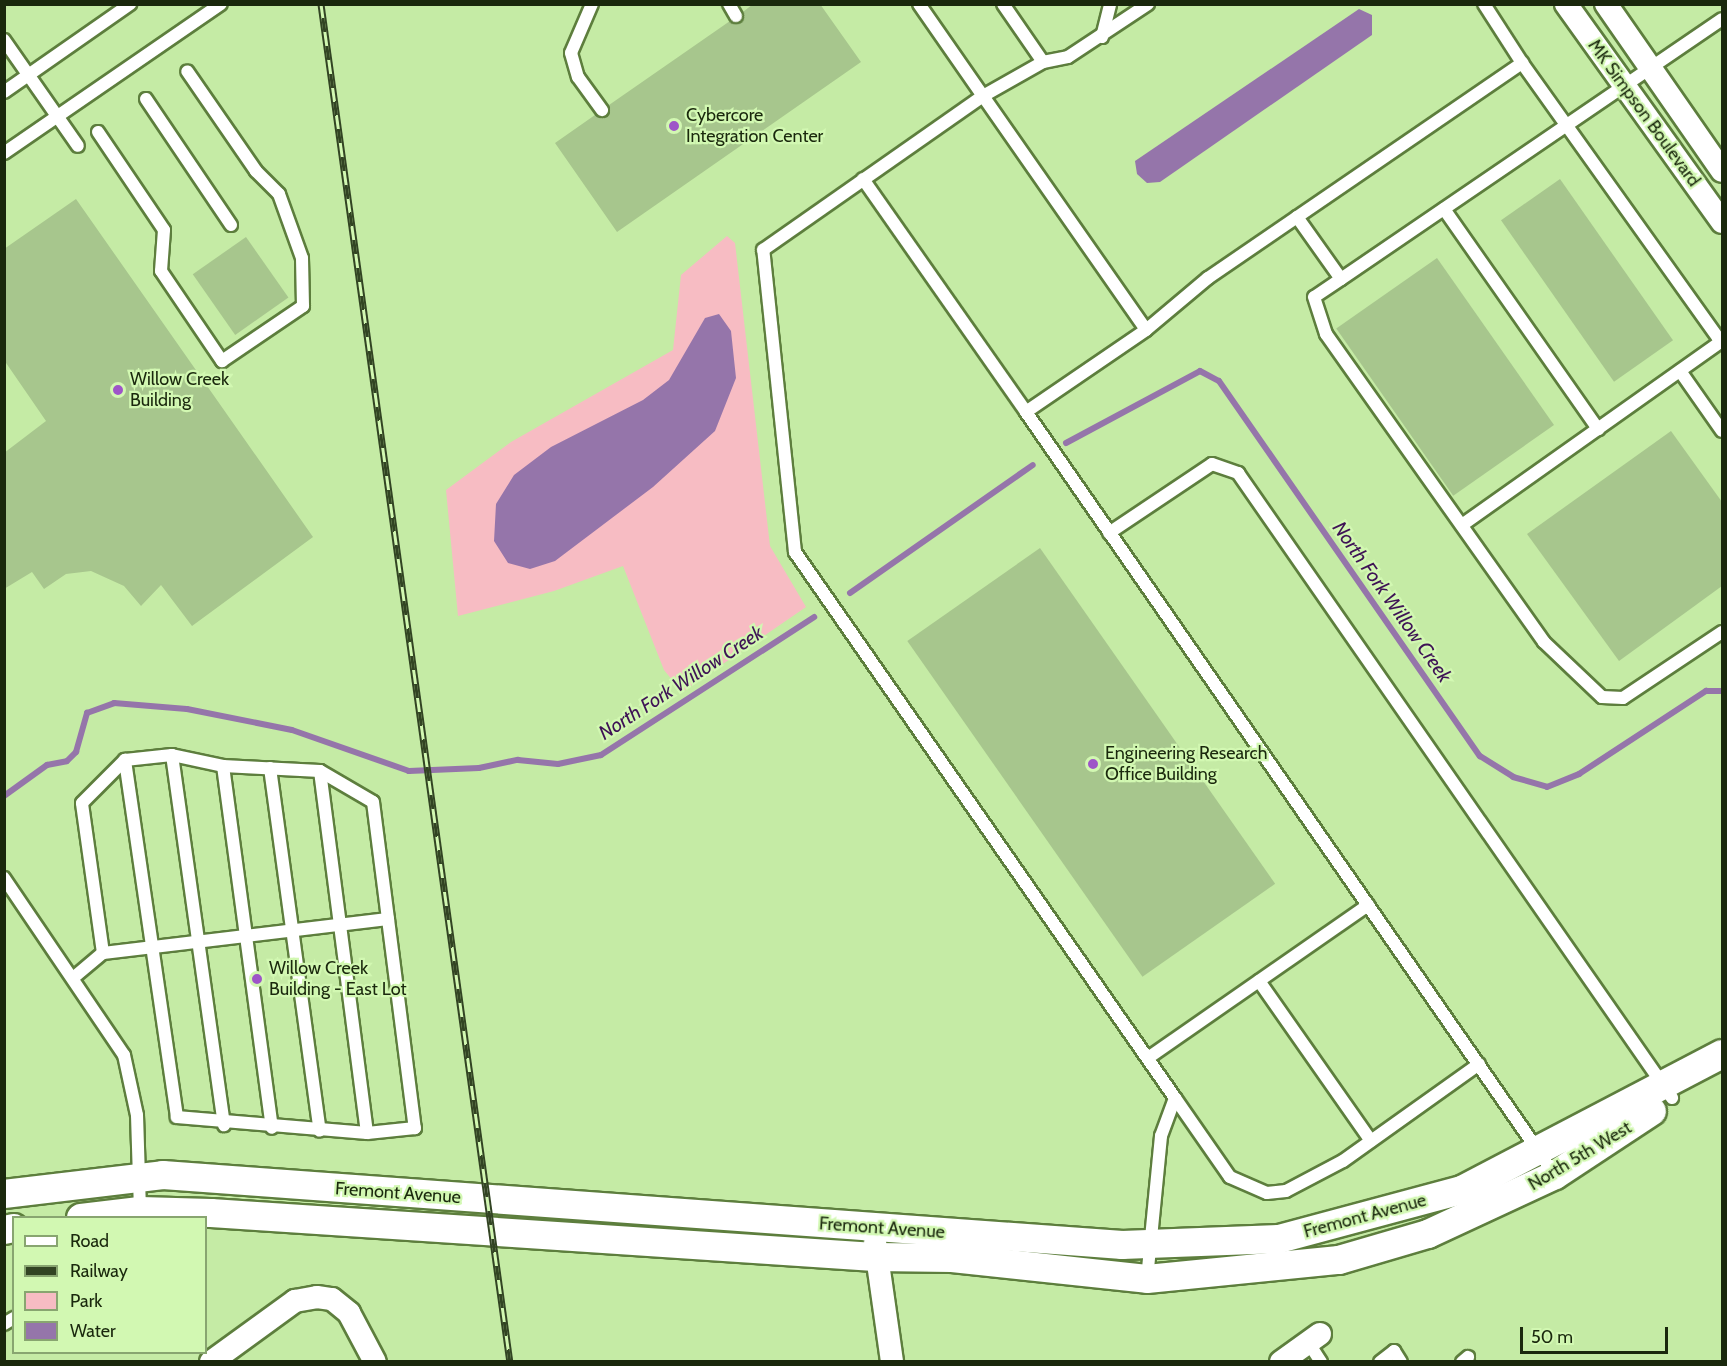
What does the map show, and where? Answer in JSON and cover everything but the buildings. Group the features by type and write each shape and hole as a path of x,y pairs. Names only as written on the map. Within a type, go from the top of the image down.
{"street":[{"name":"MK Simpson Boulevard","path":"1566,4 1722,222"},
{"name":"MK Simpson Boulevard","path":"1611,6 1650,69 1722,171"},
{"name":"Fremont Avenue","path":"4,1194 138,1178 1150,1244 1279,1239 1462,1190 1548,1163 1668,1092 1722,1054"},
{"path":"1668,1092 1722,1061"},
{"name":"North 5th West","path":"1428,1234 1548,1163"},
{"name":"Fremont Avenue","path":"96,1216 140,1210 875,1257 952,1257 1147,1279 1339,1260 1428,1234"},
{"path":"875,1227 875,1257 892,1362"},
{"path":"211,1362 296,1301 308,1298 332,1299 349,1312 375,1362"},
{"path":"1281,1362 1314,1338"}],"lane":[{"path":"4,92 130,4"},
{"path":"4,153 221,4"},
{"path":"592,4 571,52 578,77 602,110"},
{"path":"729,4 736,16"},
{"path":"919,4 1146,330"},
{"path":"1003,4 1043,62"},
{"path":"1102,37 1110,4"},
{"path":"1148,4 1102,37 1068,57 1043,62 983,96 763,250 795,552 1230,1177 1267,1193 1309,1182 1479,1064"},
{"path":"1462,525 1722,342 1522,63 1484,4"},
{"path":"1722,19 1314,297 1326,334 1544,642 1602,697 1623,698 1722,632"},
{"path":"4,40 78,146"},
{"path":"1026,412 1146,330 1297,217 1522,63"},
{"path":"98,132 164,230 161,271 222,361 303,306 302,258 279,194 256,171 187,71"},
{"path":"146,99 231,225"},
{"path":"863,179 1548,1163"},
{"path":"1444,209 1598,429"},
{"path":"1297,217 1341,279"},
{"path":"1680,371 1722,431"},
{"path":"1109,533 1212,464 1238,473 1668,1092"},
{"path":"103,953 82,803 124,760 172,755 223,766 320,771 373,801 415,1128 367,1133 224,1125 177,1118 124,760"},
{"path":"172,755 224,1125"},
{"path":"223,766 272,1128"},
{"path":"270,768 320,1131"},
{"path":"320,771 367,1133"},
{"path":"4,878 124,1055 137,1115 140,1210"},
{"path":"1148,1058 1368,905"},
{"path":"73,978 103,953 388,919"},
{"path":"1259,981 1371,1141"},
{"path":"1147,1279 1161,1136 1175,1098"},
{"path":"1314,1338 1321,1362"},
{"path":"1380,1362 1394,1351 1401,1362"}],"green space":[{"path":"727,236 735,243 770,546 806,607 682,692 664,670 623,566 554,591 458,616 446,490 511,442 673,350 681,275"}],"water":[{"path":"1359,9 1372,15 1372,35 1160,182 1147,183 1137,174 1135,161"},
{"path":"719,314 731,331 736,378 715,431 653,487 555,561 530,569 508,563 494,541 496,504 514,475 551,447 643,400 669,380 705,318"}],"waterway":[{"name":"North Fork Willow Creek","path":"1066,443 1200,371 1219,381 1480,756 1513,777 1547,787 1579,774 1706,691 1722,691"},
{"name":"North Fork Willow Creek","path":"850,593 1033,465"},
{"name":"North Fork Willow Creek","path":"4,796 47,765 67,761 76,752 87,713 114,703 187,709 292,730 409,771 479,768 518,760 558,764 601,755 814,617"}],"railway":[{"path":"321,4 510,1362"}],"place":[{"name":"Cybercore Integration Center","path":"674,126"},
{"name":"Willow Creek Building","path":"118,390"},
{"name":"Engineering Research Office Building","path":"1093,764"},
{"name":"Willow Creek Building - East Lot","path":"257,979"}]}
